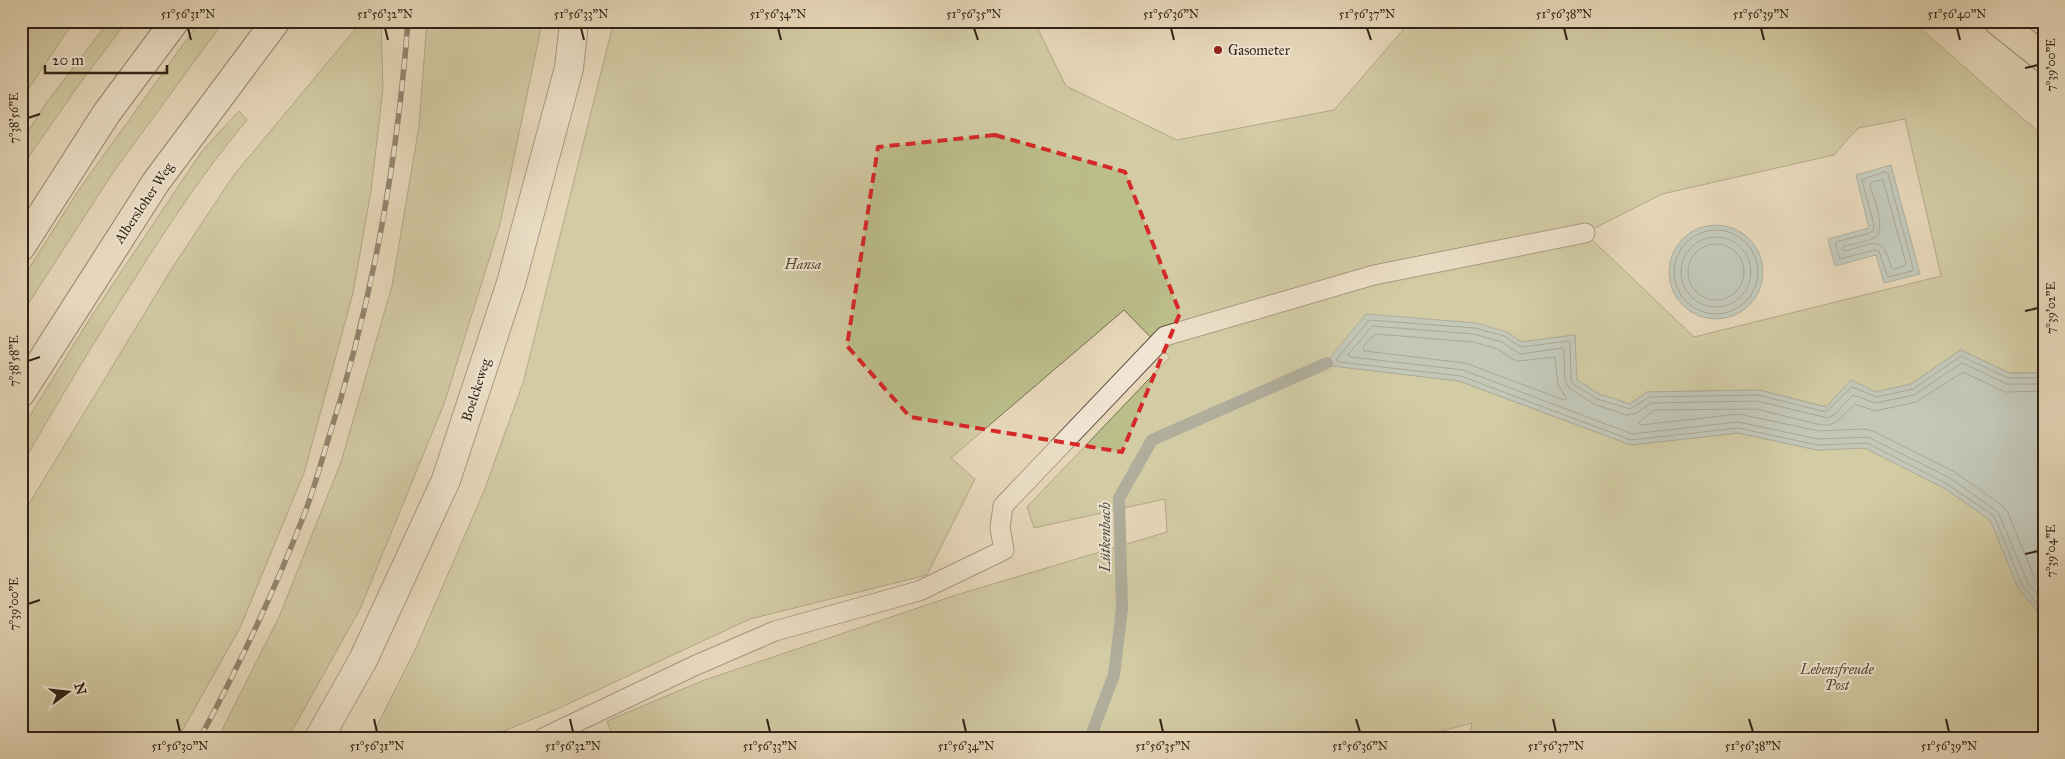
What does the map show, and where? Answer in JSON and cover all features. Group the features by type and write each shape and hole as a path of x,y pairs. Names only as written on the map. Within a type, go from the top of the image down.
{"highway":[{"path":"1998,21 2044,58"}],"street":[{"path":"21,247 106,114 175,21"},
{"name":"Albersloher Weg","path":"21,393 156,182 276,21"},
{"name":"Boelckeweg","path":"319,738 363,660 446,480 511,283 569,68 573,21"}],"lane":[{"path":"543,738 775,631 919,591 1004,550 1000,528 1003,506 1165,336 1374,275 1584,233"}],"highlighted area":[{"path":"995,135 1125,172 1180,313 1122,452 910,417 847,346 878,147"}],"green space":[{"path":"21,21 74,21 21,100"},
{"path":"109,21 127,21 78,86 21,168 21,142 47,102"},
{"path":"200,21 224,21 114,171 21,315 21,281 78,191"},
{"path":"362,21 381,21 383,89 371,191 353,293 304,473 240,628 178,738 21,738 21,517 169,273 233,176"},
{"path":"427,21 539,21 541,28 500,224 444,404 360,609 288,738 218,738 279,617 341,462 392,286 419,126"},
{"path":"614,21 1034,21 1066,86 1177,140 1334,110 1403,30 1406,21 1912,21 2044,137 2044,373 2009,373 1961,350 1911,384 1876,392 1851,381 1826,407 1759,390 1647,392 1630,404 1599,394 1576,380 1575,335 1521,342 1507,332 1325,365 1459,381 1631,445 1738,433 1817,450 1865,448 1944,488 1990,520 2019,590 2044,618 2044,738 1469,738 1472,723 1416,738 613,738 607,721 702,681 956,595 1167,532 1165,499 1034,528 1027,507 1170,357 1124,310 951,458 975,479 927,575 750,619 555,710 487,738 371,738 415,650 484,491 523,383","holes":["1905,119 1941,276 1694,337 1585,233 1662,194 1834,155 1858,128"]},
{"path":"239,111 247,120 202,177 161,237 91,348 21,466 21,430 89,320 202,151"}],"water":[{"path":"1891,165 1920,274 1884,283 1876,255 1835,266 1828,239 1869,228 1856,175"},
{"path":"1716,225 1734,229 1749,239 1759,254 1763,272 1759,290 1749,305 1734,315 1716,319 1698,315 1683,305 1673,290 1669,272 1673,254 1683,239 1698,229"},
{"path":"1366,314 1476,323 1507,332 1521,342 1575,335 1577,380 1599,394 1630,404 1647,392 1759,390 1826,407 1851,380 1876,392 1911,384 1961,350 2009,373 2044,373 2044,618 2019,590 1990,520 1944,488 1865,448 1817,450 1738,433 1631,445 1459,381 1324,365"}],"waterway":[{"name":"Lütkenbach","path":"1090,738 1114,675 1122,608 1119,498 1152,440 1327,363"}],"railway":[{"path":"200,738 255,628 293,544 313,488 343,391 370,287 380,235 397,129 408,21"}],"place":[{"name":"Gasometer","path":"1218,50"}],"park label":[{"name":"Hansa","path":"803,264"},
{"name":"Lebensfreude Post","path":"1837,678"}]}
